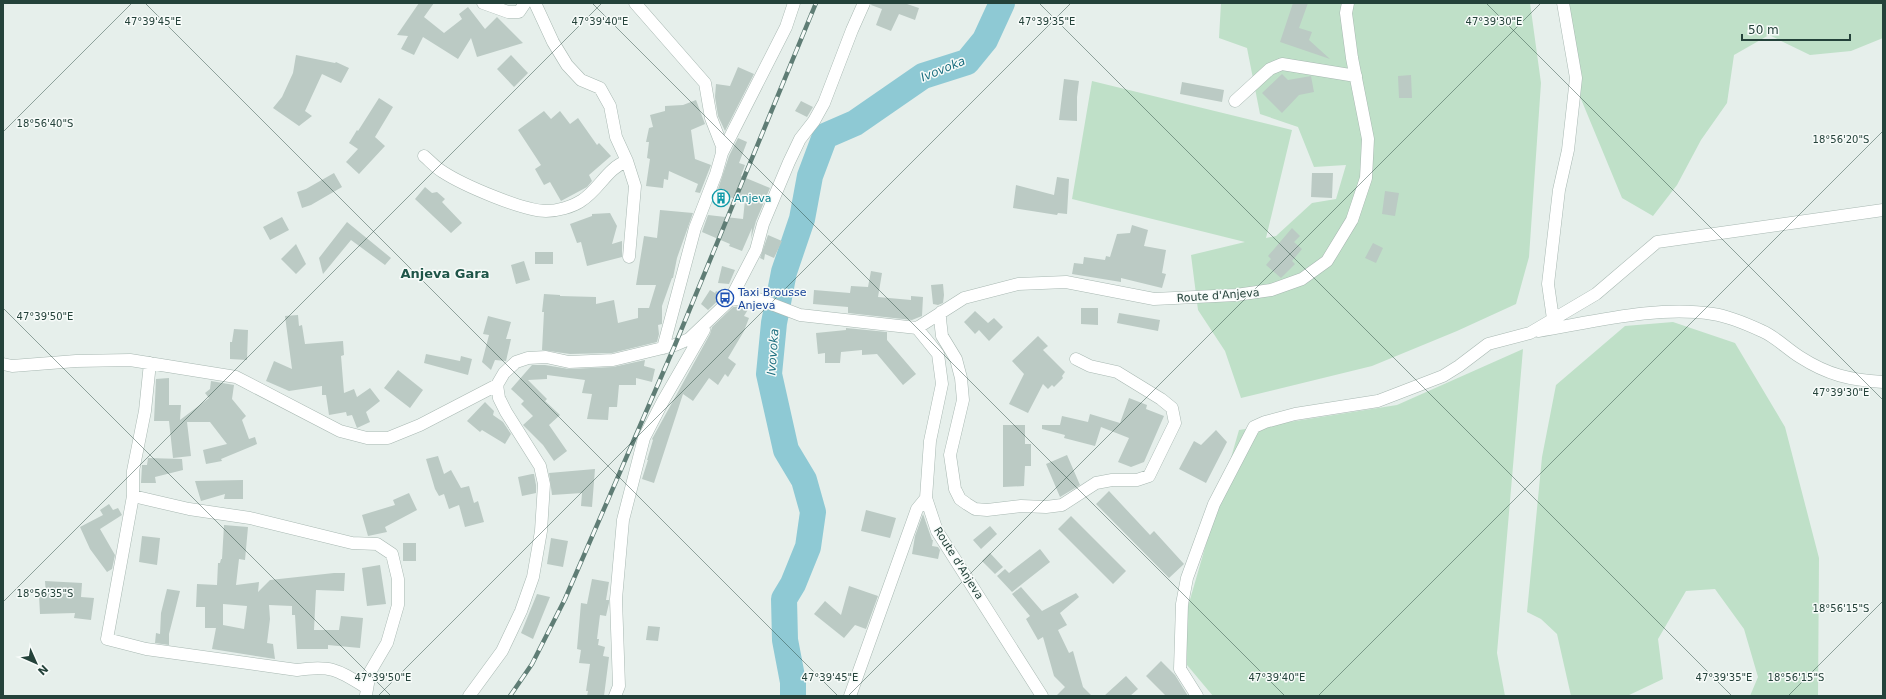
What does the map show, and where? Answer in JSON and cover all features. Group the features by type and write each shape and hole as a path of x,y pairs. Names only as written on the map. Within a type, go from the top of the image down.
{"street":[{"path":"483,3 508,12 519,12 525,3"},
{"path":"535,3 553,42 567,65 581,80 600,88 610,106 616,137 627,161 635,186 629,256"},
{"path":"635,3 705,83 711,118 722,146 722,153"},
{"path":"663,348 694,228 716,174 722,153 786,27 794,3"},
{"path":"3,364 12,366 76,361 130,360 236,377 340,431 367,438 388,438 420,426 497,386 504,373 516,362 528,358 546,358 569,362 613,360 675,345 689,339 730,300 756,250 763,224 774,201 789,162 800,139 814,121 824,103 864,3"},
{"name":"Route d'Anjeva","path":"1042,696 937,532 926,498 930,441 942,384 938,354 917,328 964,298 1018,284 1066,282 1154,299 1236,295 1271,290 1302,279 1327,261 1352,220 1366,178 1368,139 1346,13 1348,3"},
{"path":"1552,319 1548,284 1559,190 1568,150 1576,78 1564,3"},
{"path":"1235,101 1270,69 1282,64 1356,76"},
{"path":"424,156 442,172 498,198 529,208 546,211 567,207 581,202 595,190 616,165 627,161"},
{"path":"1530,333 1596,294 1658,242 1883,210"},
{"path":"730,300 753,297 800,315 917,328"},
{"path":"1197,696 1180,669 1182,604 1187,578 1214,504 1254,427 1265,422 1296,414 1378,401 1443,376 1488,344 1530,333 1584,323 1675,310 1715,314 1763,331 1800,357 1830,374 1863,381 1883,382"},
{"path":"941,312 940,319 942,336 956,359 961,378 963,400 950,455 951,472 955,489 960,499 975,510 1021,506 1046,507 1062,505 1096,484 1112,480 1137,480 1149,476 1175,423 1172,408 1161,398 1117,372 1090,366 1076,359"},
{"path":"615,696 619,686 616,598 623,520 633,477 644,438 662,401 710,320"},
{"path":"150,363 145,411 133,471 133,496 107,639 146,649 297,670 329,668 346,675 367,692"},
{"path":"469,696 502,651 521,611 533,577 541,531 544,484 540,466 506,412 499,398 497,386"},
{"path":"133,496 189,509 250,518 352,543 377,544 392,554 398,579 398,605 387,644 370,672 367,692"},
{"path":"850,696 917,509 926,498"}],"green space":[{"path":"1221,3 1530,3 1541,83 1529,257 1516,304 1457,331 1372,366 1241,398 1225,351 1198,310 1191,255 1245,242 1072,199 1092,81 1292,130 1266,238 1276,236 1312,203 1336,199 1346,165 1314,167 1298,127 1260,114 1247,48 1219,38"},
{"path":"1561,3 1883,3 1883,38 1851,51 1810,55 1769,35 1734,55 1727,103 1701,140 1677,185 1653,216 1622,198 1569,70"},
{"path":"1673,322 1735,343 1785,427 1819,558 1818,696 1750,696 1758,677 1744,629 1715,589 1686,591 1658,639 1663,679 1627,696 1571,696 1557,634 1541,619 1527,612 1542,457 1556,385 1625,326"},
{"path":"1523,349 1497,653 1505,696 1213,696 1187,665 1187,610 1239,430 1397,405"}],"building":[{"path":"419,3 434,3 424,17 444,33 462,19 459,14 468,7 485,29 497,17 523,43 477,57 471,38 458,59 423,37 414,55 401,49 408,36 397,35"},
{"path":"872,3 904,3 919,8 915,20 899,14 891,31 876,25 882,9 871,5"},
{"path":"1293,3 1308,3 1299,28 1312,32 1309,40 1330,59 1280,42"},
{"path":"296,55 336,62 349,68 341,83 322,74 305,111 312,116 299,126 273,108 282,97 293,73"},
{"path":"511,55 528,73 514,87 497,69"},
{"path":"738,67 754,74 725,131 718,116 715,97 716,84 730,86"},
{"path":"1282,74 1288,80 1311,76 1314,92 1299,95 1282,113 1262,93"},
{"path":"1411,75 1412,98 1399,98 1398,76"},
{"path":"1064,79 1079,81 1077,121 1059,120"},
{"path":"1182,82 1224,90 1222,102 1180,94"},
{"path":"379,98 393,107 375,137 385,146 359,174 346,162 358,149 349,143"},
{"path":"696,100 705,124 691,130 695,159 711,165 700,193 695,192 698,184 669,171 668,180 664,179 663,188 646,186 650,159 647,158 649,142 646,142 649,128 653,127 650,115 665,111 665,106 683,105"},
{"path":"801,101 813,107 807,117 795,111"},
{"path":"544,111 551,119 560,111 570,124 578,118 597,145 599,143 611,156 589,175 592,181 587,187 561,201 550,182 544,185 535,169 541,165 518,130"},
{"path":"738,138 747,142 739,163 745,165 741,176 770,188 756,221 751,239 752,228 742,251 702,232 708,215 743,219 745,200 716,195 729,156"},
{"path":"334,173 342,187 311,205 302,208 297,192 306,189"},
{"path":"1312,173 1333,173 1332,198 1311,197"},
{"path":"1057,177 1069,179 1067,214 1058,213 1057,215 1013,208 1016,185 1054,195"},
{"path":"425,187 432,193 437,192 445,199 442,202 462,223 451,233 415,199"},
{"path":"1385,191 1399,193 1395,216 1382,214"},
{"path":"660,210 693,213 677,258 673,278 662,306 662,324 658,325 659,334 657,342 612,353 570,354 542,350 544,312 542,312 544,294 596,297 596,304 614,300 618,323 638,318 638,308 649,308 656,285 636,285 644,236 657,238"},
{"path":"610,213 617,226 612,244 622,241 622,257 587,266 581,242 577,243 570,224 592,216 592,214"},
{"path":"282,217 289,230 270,240 263,227"},
{"path":"347,222 391,258 385,265 351,240 323,274 319,258"},
{"path":"1132,225 1148,230 1144,246 1166,250 1162,273 1166,274 1162,288 1121,278 1121,282 1072,274 1074,263 1083,264 1084,257 1105,260 1106,256 1110,257 1117,234 1130,233"},
{"path":"1292,228 1300,236 1294,242 1302,249 1292,261 1295,264 1281,278 1266,265 1271,259 1268,256"},
{"path":"768,235 782,241 774,258 765,254 764,260 760,258"},
{"path":"1373,243 1383,248 1376,263 1365,258"},
{"path":"296,244 306,264 296,274 281,259"},
{"path":"535,252 553,252 553,264 535,264"},
{"path":"524,261 530,280 516,284 511,265"},
{"path":"722,266 735,270 729,284 718,283"},
{"path":"871,271 882,273 878,297 911,300 911,296 923,297 922,316 912,320 848,313 848,307 813,304 814,290 850,293 851,286 868,287"},
{"path":"943,284 943,303 938,305 933,304 931,285"},
{"path":"710,290 724,295 708,310 701,304"},
{"path":"745,306 749,308 744,316 749,318 744,331 728,358 736,364 728,377 725,374 718,385 709,378 693,401 683,394 654,483 642,479 653,440 652,439 710,334 712,327 733,307"},
{"path":"1081,308 1098,308 1098,325 1081,324"},
{"path":"975,311 988,323 994,318 1003,327 989,341 979,330 975,334 964,322"},
{"path":"1119,313 1160,320 1158,331 1117,323"},
{"path":"298,315 299,326 302,325 305,344 343,341 344,355 341,356 344,393 354,389 357,397 370,388 380,401 366,412 370,422 357,428 352,415 347,416 346,412 329,415 326,395 322,395 322,386 289,391 266,381 274,361 292,369 285,316"},
{"path":"488,316 511,322 506,339 511,339 506,361 495,360 491,370 482,362 489,335 483,334"},
{"path":"846,328 887,332 887,340 916,374 903,385 877,354 862,355 862,350 841,352 840,363 825,363 825,353 818,354 816,333 846,330"},
{"path":"234,329 248,330 247,360 230,359 230,342 232,342"},
{"path":"1038,336 1048,346 1043,350 1065,372 1062,376 1063,378 1054,387 1052,385 1048,389 1043,384 1028,413 1009,404 1024,374 1012,361"},
{"path":"426,354 460,361 461,356 472,359 468,375 424,363"},
{"path":"645,360 644,366 655,369 652,382 636,378 636,385 619,385 617,407 609,407 608,420 587,419 592,394 582,393 585,380 547,375 547,379 528,380 547,399 545,401 560,415 549,425 567,451 554,461 543,445 523,425 533,416 521,404 524,401 511,389 532,365 545,365 569,369 613,367"},
{"path":"398,370 423,390 410,408 384,388"},
{"path":"169,378 169,405 181,405 180,420 209,398 205,393 210,389 211,381 234,385 232,399 246,416 242,420 249,439 255,437 257,444 221,459 222,461 206,464 203,450 227,444 210,422 187,422 191,456 173,458 169,421 154,421 156,379"},
{"path":"1129,398 1147,405 1146,409 1164,416 1144,462 1131,467 1118,462 1129,438 1101,427 1095,446 1064,438 1065,435 1042,429 1042,425 1060,425 1062,416 1088,422 1090,414 1120,423"},
{"path":"485,402 494,411 493,415 503,422 511,434 505,444 482,430 480,432 467,421"},
{"path":"1003,425 1025,425 1025,444 1031,444 1031,466 1025,466 1024,486 1003,487"},
{"path":"1216,430 1227,442 1206,483 1179,469 1194,441 1201,445"},
{"path":"1067,455 1080,485 1060,497 1046,464"},
{"path":"438,456 444,474 451,470 461,488 469,486 474,503 478,501 484,522 465,527 459,505 449,509 444,494 439,496 435,489 426,459"},
{"path":"148,458 182,459 183,470 155,477 156,483 141,483 142,465 147,465"},
{"path":"595,469 592,507 581,506 582,493 552,495 549,473"},
{"path":"534,474 536,493 522,496 518,477"},
{"path":"243,480 243,499 224,499 225,494 201,501 195,481"},
{"path":"1109,491 1150,535 1154,531 1184,564 1169,578 1096,504"},
{"path":"409,493 417,510 385,527 387,532 368,536 362,515 395,505 393,500"},
{"path":"109,504 113,510 118,508 122,515 100,529 115,555 112,569 107,572 90,549 80,527 103,515 100,510"},
{"path":"866,510 896,518 890,538 861,531"},
{"path":"923,514 933,540 932,546 938,547 940,550 938,559 912,554 915,536"},
{"path":"1071,516 1126,571 1113,584 1058,529"},
{"path":"224,525 248,527 245,560 239,559 236,585 259,582 258,592 270,580 345,573 344,591 316,590 314,630 339,630 341,616 363,618 360,648 328,645 328,649 297,649 295,615 292,615 292,606 269,605 270,619 267,643 273,644 275,659 212,649 216,628 205,628 205,607 196,607 197,584 217,585 218,563 220,563 222,559","holes":["223,604 247,606 244,629 223,625"]},
{"path":"990,526 997,534 981,549 973,540"},
{"path":"142,536 160,538 157,565 139,562"},
{"path":"551,538 568,541 563,567 547,564"},
{"path":"403,543 416,543 416,561 403,561"},
{"path":"1040,549 1050,562 1012,592 997,576 1005,569 1009,573"},
{"path":"990,553 1003,567 995,574 982,561"},
{"path":"380,565 386,604 367,606 362,568"},
{"path":"592,579 609,582 606,600 609,600 609,603 606,616 600,615 597,639 599,639 598,645 605,647 603,656 609,657 604,696 587,696 588,691 586,691 590,664 579,663 581,650 577,649 581,603 587,604"},
{"path":"45,581 82,583 81,597 94,598 91,620 74,618 75,613 40,614 39,595 46,595"},
{"path":"849,586 878,596 866,629 855,625 844,638 814,614 825,601 841,615"},
{"path":"1021,587 1042,611 1076,593 1079,597 1060,613 1067,625 1058,630 1069,653 1073,651 1083,687 1092,696 1056,696 1065,687 1054,676 1043,637 1038,640 1026,619 1030,616 1012,594"},
{"path":"167,589 180,591 169,634 169,645 155,643 156,633 160,634 161,613"},
{"path":"537,594 550,597 533,639 521,633"},
{"path":"648,626 660,627 658,641 646,640"},
{"path":"1161,661 1175,675 1188,696 1166,696 1146,676"},
{"path":"1126,676 1138,689 1130,696 1104,696"}],"waterway":[{"name":"Ivovoka","path":"793,696 793,682 785,640 784,599 793,584 808,547 813,512 804,480 786,450 769,374 774,323 784,272 802,219 810,176 825,136 855,123 923,76 967,62 985,40 1002,3"}],"railway":[{"path":"510,696 532,664 565,599 675,345 816,3"}],"place":[{"name":"Anjeva","path":"721,198"},
{"name":"Taxi Brousse Anjeva","path":"725,298"}],"district":[{"name":"Anjeva Gara","path":"445,273"}]}
